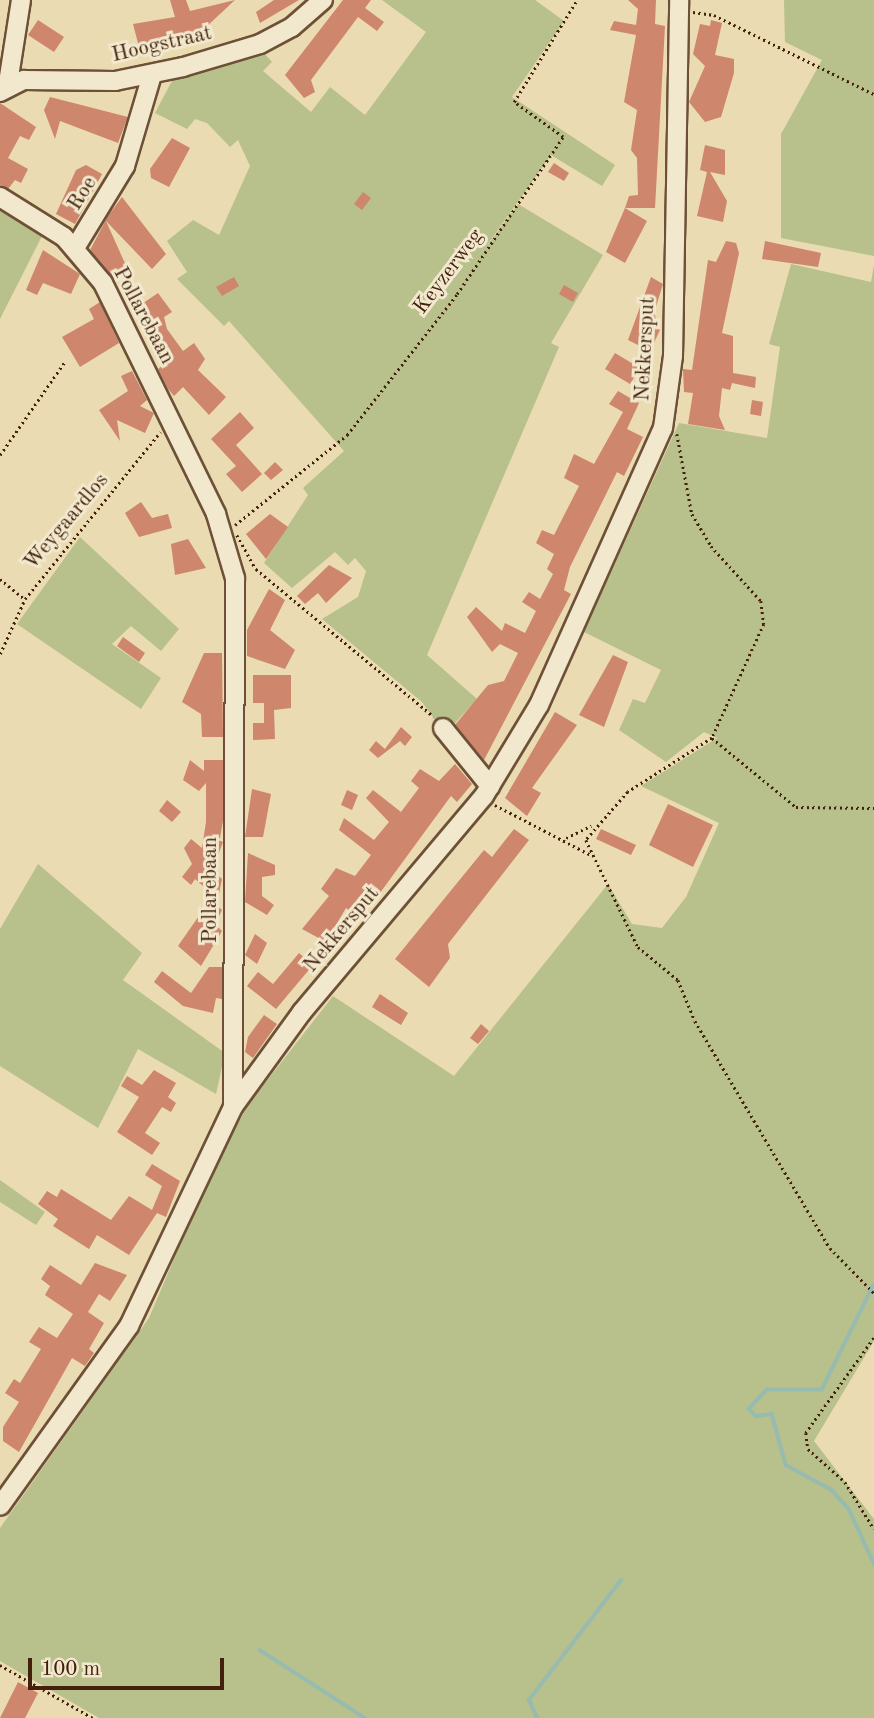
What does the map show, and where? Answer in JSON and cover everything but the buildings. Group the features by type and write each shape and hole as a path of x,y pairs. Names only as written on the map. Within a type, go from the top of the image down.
{"street":[{"path":"4,87 21,0"},
{"name":"Hoogstraat","path":"4,87 152,75 260,44 292,27 323,0"},
{"name":"Nekkersput","path":"233,1107 302,1012 487,791 539,705 610,553 663,428 679,5"},
{"name":"Roe","path":"0,197 75,248 125,166 152,75"},
{"name":"Pollarebaan","path":"0,1506 129,1326 233,1107 235,579 216,514 171,418 119,312 75,248"},
{"path":"443,728 487,791"}],"path":[{"name":"Keyzerweg","path":"216,514 236,525 330,451 457,294 563,137 514,102 577,0"},
{"path":"679,5 713,15 874,94"},
{"path":"0,455 64,363"},
{"path":"566,838 591,826 628,792 712,738 755,652 763,613 753,589 711,546 692,514 681,445 666,404"},
{"name":"Weygaardlos","path":"0,654 25,599 171,418"},
{"path":"224,537 239,534 256,569 443,728"},
{"path":"0,579 25,599"},
{"path":"712,738 796,807 874,808"},
{"path":"487,791 592,855"},
{"path":"591,826 586,840 638,947 678,980 695,1021 830,1248 874,1293"},
{"path":"874,1338 806,1433 808,1449 845,1482 874,1529"},
{"path":"0,1665 93,1718"}],"green space":[{"path":"382,0 535,0 564,21 512,97 615,165 602,186 551,155 478,258 518,204 603,255 551,343 559,347 427,655 477,699 445,734 422,702 322,619 358,597 366,571 355,558 348,565 335,552 292,588 264,563 308,495 303,488 344,451 229,321 224,326 177,279 187,272 167,241 193,220 219,235 250,166 238,140 230,147 207,123 195,119 187,129 155,113 173,79 261,50 272,62 263,71 311,112 330,87 365,115 426,32"},
{"path":"784,0 874,0 874,256 781,238 781,134 822,60 785,42"},
{"path":"0,211 43,234 0,319"},
{"path":"791,264 871,282 874,265 874,1341 814,1441 874,1519 874,1718 99,1718 0,1661 0,1528 149,1318 210,1174 248,1105 333,996 454,1076 608,884 632,924 662,928 686,897 719,823 641,786 717,738 704,732 666,762 619,730 633,699 645,703 661,670 584,632 679,423 767,438 780,347 769,344"},
{"path":"80,537 179,629 161,651 131,626 112,644 161,678 141,709 17,624"},
{"path":"38,864 142,953 123,980 225,1053 216,1094 138,1049 98,1128 0,1066 0,929"},
{"path":"0,1180 45,1212 36,1225 0,1202"}],"waterway":[{"path":"874,1285 822,1390 767,1390 749,1409 756,1416 772,1414 786,1465 832,1490 849,1509 874,1563"},
{"path":"537,1718 529,1700 621,1580"},
{"path":"260,1650 365,1718"}]}
